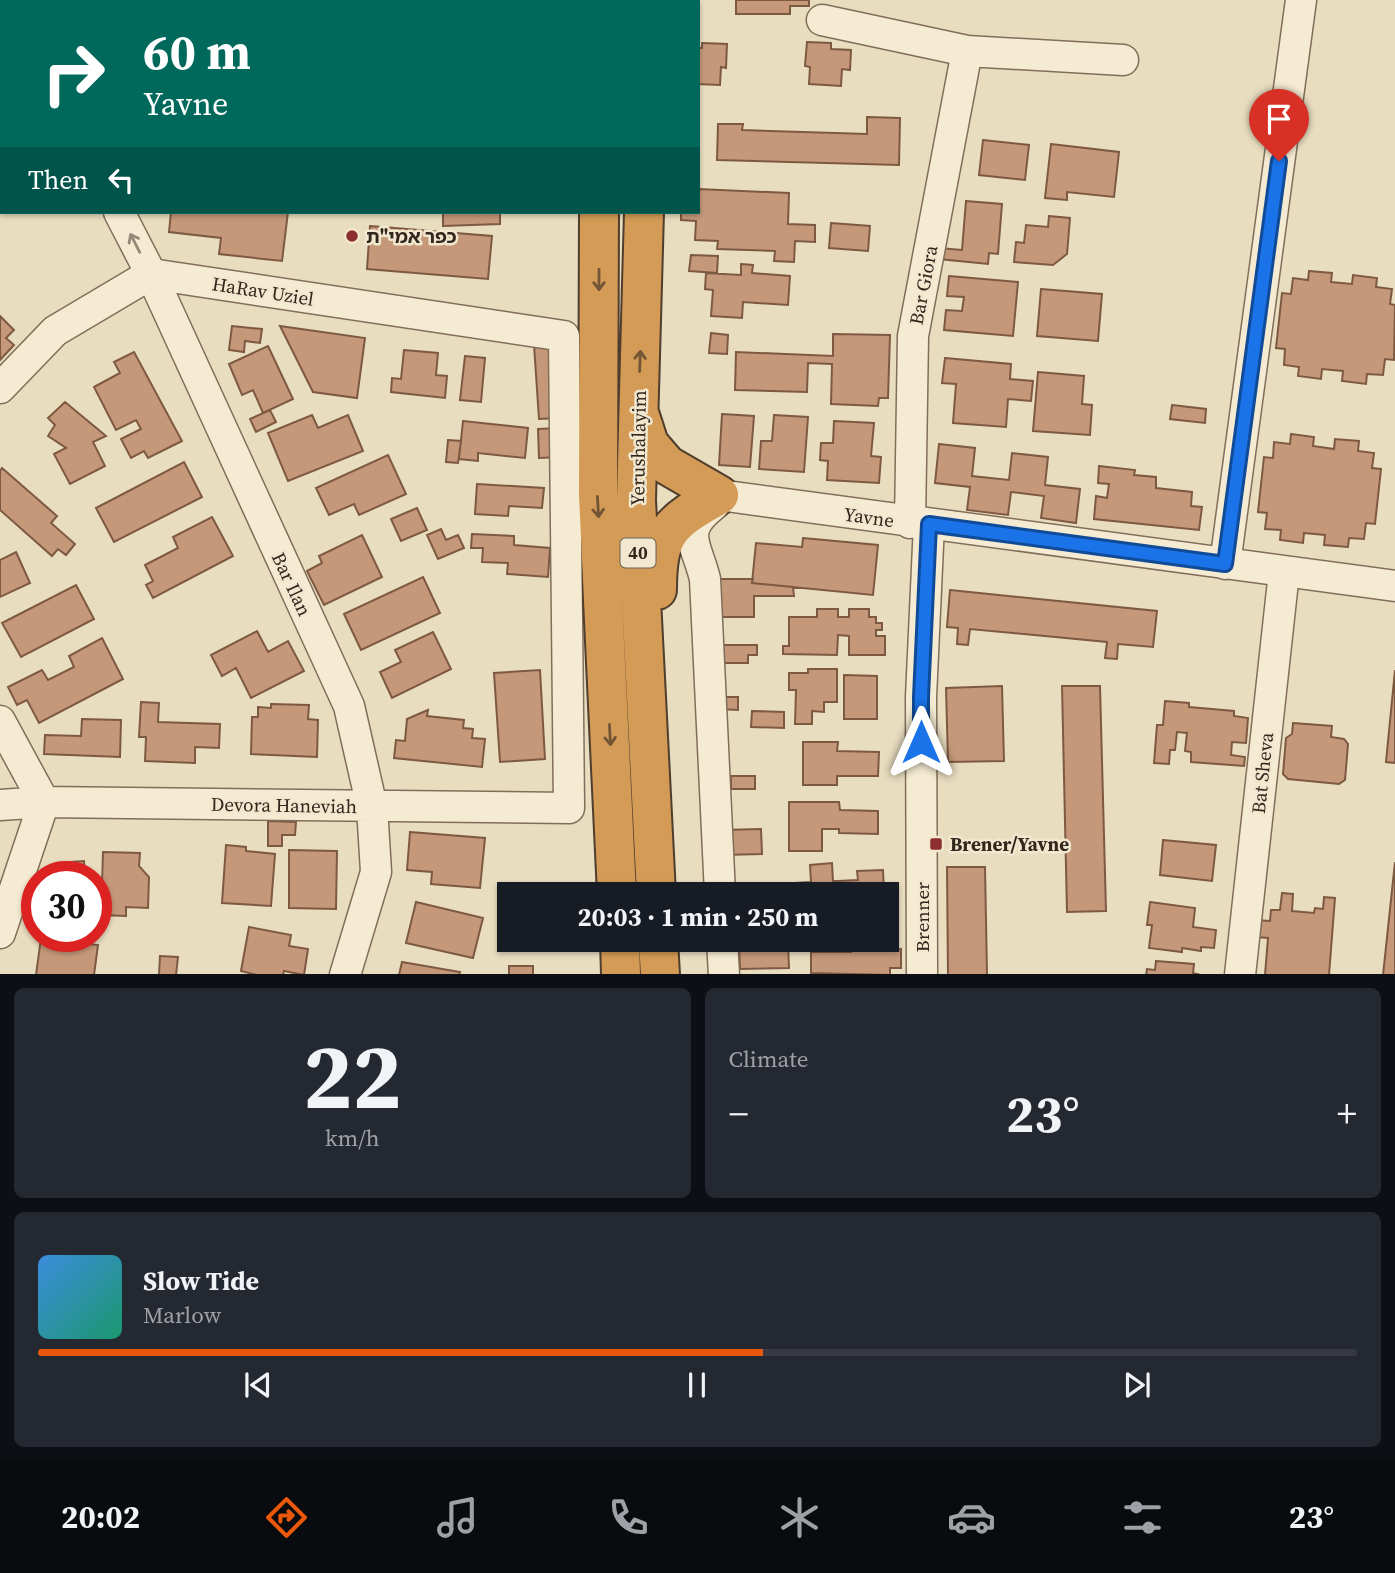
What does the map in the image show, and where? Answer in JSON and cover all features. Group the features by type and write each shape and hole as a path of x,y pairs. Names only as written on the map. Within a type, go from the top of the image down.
{"highway":[{"name":"Yerushalayim","path":"599,214 598,495 616,882"},
{"name":"Yerushalayim","path":"644,214 636,500 655,882"},
{"path":"638,410 649,444 667,465 722,496"},
{"path":"656,882 657,572 662,544 674,522 722,496"},
{"path":"620,952 621,974"},
{"path":"659,952 660,974"}],"street":[{"path":"1225,564 1301,0"},
{"path":"822,20 967,51 1123,60"},
{"name":"Bar Giora","path":"920,523 913,335 967,51"},
{"name":"Bar Ilan","path":"120,214 151,274 349,706 372,807 376,872 345,974"},
{"path":"0,388 55,331 151,274"},
{"name":"HaRav Uziel","path":"151,274 564,337 569,808"},
{"path":"719,882 705,579 693,547 693,529 698,518 722,496"},
{"name":"Yavne","path":"722,496 1395,586"},
{"name":"Brenner","path":"920,523 922,974"},
{"name":"Bat Sheva","path":"1240,974 1284,572"},
{"path":"0,722 44,802 0,933"},
{"name":"Devora Haneviah","path":"0,805 44,802 569,808"},
{"path":"723,952 724,974"}],"building":[{"path":"736,0 809,0 809,6 790,6 790,14 736,14"},
{"path":"807,42 831,43 831,49 851,50 850,70 842,69 841,86 809,84 810,67 805,66"},
{"path":"702,43 727,44 726,68 721,67 720,85 700,84"},
{"path":"867,117 900,118 899,165 717,160 718,124 743,124 742,130 867,134"},
{"path":"983,140 1029,145 1025,180 979,175"},
{"path":"1051,144 1119,152 1114,197 1067,192 1067,200 1045,198"},
{"path":"700,189 789,193 788,224 815,225 815,242 795,241 794,262 774,261 775,251 717,249 718,241 695,240 696,221 681,220 681,214 700,214"},
{"path":"966,201 1002,204 998,254 989,253 988,264 939,259 940,248 962,250"},
{"path":"171,214 288,214 282,261 219,254 221,238 169,232"},
{"path":"443,214 500,214 500,224 443,226"},
{"path":"1049,216 1070,218 1067,254 1053,265 1014,262 1016,242 1024,243 1026,225 1048,227"},
{"path":"831,223 870,226 868,251 829,248"},
{"path":"370,226 492,236 488,279 367,269"},
{"path":"691,255 718,256 717,273 689,271"},
{"path":"741,264 753,265 752,273 790,276 788,305 743,302 742,318 711,316 713,290 705,289 706,273 741,275"},
{"path":"1309,271 1332,273 1331,282 1352,284 1353,275 1377,278 1376,287 1392,289 1390,304 1395,305 1394,360 1385,359 1383,375 1367,374 1366,384 1342,381 1343,371 1322,369 1321,379 1298,376 1299,367 1284,365 1285,349 1276,348 1282,293 1291,294 1293,278 1308,280"},
{"path":"949,276 1018,282 1013,336 944,330 946,310 962,311 964,297 947,296"},
{"path":"1041,289 1102,294 1098,341 1037,336"},
{"path":"0,316 14,330 6,338 14,345 0,360"},
{"path":"232,326 262,329 260,343 245,341 244,352 229,350"},
{"path":"280,326 365,338 357,398 313,392"},
{"path":"711,333 728,335 727,354 709,353"},
{"path":"833,334 890,335 888,398 879,398 878,406 831,404 832,364 808,363 807,392 735,390 736,352 833,356"},
{"path":"553,344 558,418 539,419 534,345"},
{"path":"268,346 293,399 263,413 253,390 242,395 229,364"},
{"path":"404,350 438,353 436,375 447,376 445,398 391,392 392,378 401,379"},
{"path":"134,352 182,441 148,458 144,451 131,458 121,439 141,429 136,420 116,430 94,387 120,373 114,362"},
{"path":"465,356 485,358 481,402 460,400"},
{"path":"945,358 1011,364 1010,379 1033,381 1031,401 1008,399 1006,427 953,423 956,384 942,383"},
{"path":"1038,372 1084,376 1082,404 1092,405 1090,435 1033,431"},
{"path":"65,402 106,436 93,442 105,466 70,484 54,454 66,448 48,436 55,425 48,418"},
{"path":"1172,405 1206,409 1205,423 1170,419"},
{"path":"270,410 276,422 256,432 250,419"},
{"path":"722,414 754,416 750,467 719,465"},
{"path":"312,415 318,428 348,415 363,451 288,481 268,433"},
{"path":"774,415 808,417 804,472 759,469 761,441 772,441"},
{"path":"463,421 528,428 525,458 478,453 478,461 459,459"},
{"path":"834,421 874,423 871,456 881,457 879,483 827,480 828,461 820,460 821,443 833,443"},
{"path":"559,428 560,457 539,458 538,429"},
{"path":"1291,434 1314,437 1313,446 1334,449 1335,439 1359,441 1358,451 1374,453 1372,468 1381,469 1375,524 1366,523 1364,539 1349,538 1348,547 1324,545 1325,535 1304,533 1303,543 1280,540 1281,530 1265,529 1267,513 1258,512 1264,457 1273,458 1274,442 1290,444"},
{"path":"448,440 461,441 458,463 446,462"},
{"path":"939,444 975,448 972,476 1009,480 1012,453 1048,457 1045,485 1080,489 1076,523 1041,518 1044,496 1011,492 1008,515 967,510 970,487 935,483"},
{"path":"388,455 406,494 359,515 354,504 329,515 316,488"},
{"path":"184,462 202,497 114,542 96,508"},
{"path":"1099,466 1135,470 1134,475 1156,477 1156,488 1192,492 1191,506 1202,507 1199,530 1094,519 1096,496 1107,498 1109,484 1098,483"},
{"path":"2,468 57,516 51,523 75,544 66,555 58,549 52,556 0,510"},
{"path":"477,484 544,488 542,508 509,506 508,516 475,514"},
{"path":"417,508 427,530 401,541 391,519"},
{"path":"212,517 233,556 153,598 146,585 153,581 145,565 178,548 173,537"},
{"path":"441,529 446,540 458,535 464,548 438,559 427,535"},
{"path":"472,534 514,536 514,545 550,548 548,577 507,574 508,563 482,562 483,548 471,548"},
{"path":"362,535 382,577 324,605 307,571 322,563 319,556"},
{"path":"803,538 878,545 873,595 752,583 756,543 802,547"},
{"path":"16,552 30,583 0,597 0,560"},
{"path":"423,577 440,613 361,650 344,614"},
{"path":"720,579 753,579 752,583 793,587 794,596 754,596 754,617 720,617"},
{"path":"76,585 94,619 21,657 2,623"},
{"path":"950,590 1157,611 1153,647 1118,644 1117,659 1105,658 1107,642 970,629 968,645 957,644 958,628 947,627"},
{"path":"817,609 838,609 838,617 849,617 849,609 869,609 869,617 876,617 876,623 882,623 882,630 876,630 876,636 885,636 885,655 849,655 849,636 838,635 837,655 783,654 783,646 789,646 789,617 817,617"},
{"path":"257,631 268,652 288,641 304,671 251,698 236,668 222,676 211,655"},
{"path":"433,632 451,669 392,698 380,672 401,662 395,650"},
{"path":"102,638 123,679 39,723 27,700 17,705 8,687 42,670 48,680 74,667 69,656"},
{"path":"717,645 757,645 757,655 748,655 748,663 717,663"},
{"path":"808,669 837,669 837,702 824,702 824,712 812,711 812,724 795,724 796,690 789,690 789,673 808,673"},
{"path":"540,670 545,759 500,762 494,673"},
{"path":"1395,670 1395,763 1386,762"},
{"path":"844,675 877,676 877,719 844,719"},
{"path":"1002,686 1004,761 948,762 946,688"},
{"path":"1062,686 1100,686 1106,911 1067,912"},
{"path":"718,697 738,697 738,710 718,709"},
{"path":"1165,701 1189,703 1189,707 1234,711 1234,716 1248,718 1246,743 1232,742 1231,755 1245,757 1244,766 1191,762 1191,752 1185,751 1187,733 1177,732 1175,750 1170,750 1169,764 1154,763 1157,725 1163,725"},
{"path":"141,702 159,703 158,722 220,724 219,748 195,747 195,763 145,761 146,737 139,737"},
{"path":"271,704 309,705 308,719 318,720 317,757 251,754 252,717 258,717 258,707 271,708"},
{"path":"428,710 427,716 464,720 463,728 473,729 472,738 485,739 482,767 394,758 396,740 405,741 407,719"},
{"path":"752,711 784,712 784,728 751,727"},
{"path":"82,719 121,720 120,757 44,754 45,735 81,736"},
{"path":"1293,723 1332,726 1331,737 1344,739 1348,744 1345,780 1339,784 1288,779 1283,774 1286,738 1292,734"},
{"path":"803,742 838,742 837,751 879,752 878,776 837,776 837,785 803,785"},
{"path":"731,776 755,776 755,789 731,789"},
{"path":"789,802 839,802 840,810 878,811 878,834 839,833 839,829 822,829 822,851 789,851"},
{"path":"268,821 296,822 295,835 282,835 282,846 268,846"},
{"path":"761,829 762,854 723,855 723,830"},
{"path":"410,832 485,838 480,888 431,884 432,872 407,870"},
{"path":"1163,840 1216,845 1212,881 1160,875"},
{"path":"226,845 246,847 246,851 275,854 271,906 222,903"},
{"path":"289,850 337,851 336,909 289,908"},
{"path":"103,852 140,853 139,866 149,877 148,908 126,907 126,916 112,915 112,861 103,861"},
{"path":"1395,862 1395,974 1383,974"},
{"path":"832,863 833,881 839,882 811,882 810,865"},
{"path":"947,867 985,867 987,974 948,974"},
{"path":"883,870 884,882 839,882 858,880 857,871"},
{"path":"1282,893 1293,894 1292,911 1314,913 1315,908 1323,909 1324,897 1335,898 1329,974 1265,974 1268,938 1256,937 1257,920 1270,921 1271,910 1280,910"},
{"path":"416,902 483,918 473,958 406,943"},
{"path":"1150,902 1195,908 1193,927 1216,930 1214,948 1201,947 1201,951 1182,948 1182,952 1149,948 1152,925 1147,925"},
{"path":"249,927 291,935 289,946 308,949 304,974 284,971 283,974 253,974 241,971"},
{"path":"901,949 901,968 890,968 890,974 811,973 811,952 899,952"},
{"path":"39,952 97,952 94,974 36,974"},
{"path":"739,952 788,952 789,968 740,969"},
{"path":"160,956 178,957 176,974 159,974"},
{"path":"1156,961 1194,964 1193,973 1197,974 1146,974 1147,969 1155,970"},
{"path":"402,962 460,972 459,974 399,974"},
{"path":"509,966 533,966 533,974 509,974"}],"place":[{"name":"כפר אמי\"ת","path":"352,236"},
{"name":"Brener/Yavne","path":"936,844"}],"route":[{"path":"921,742 929,524 1225,564 1279,161"}]}
